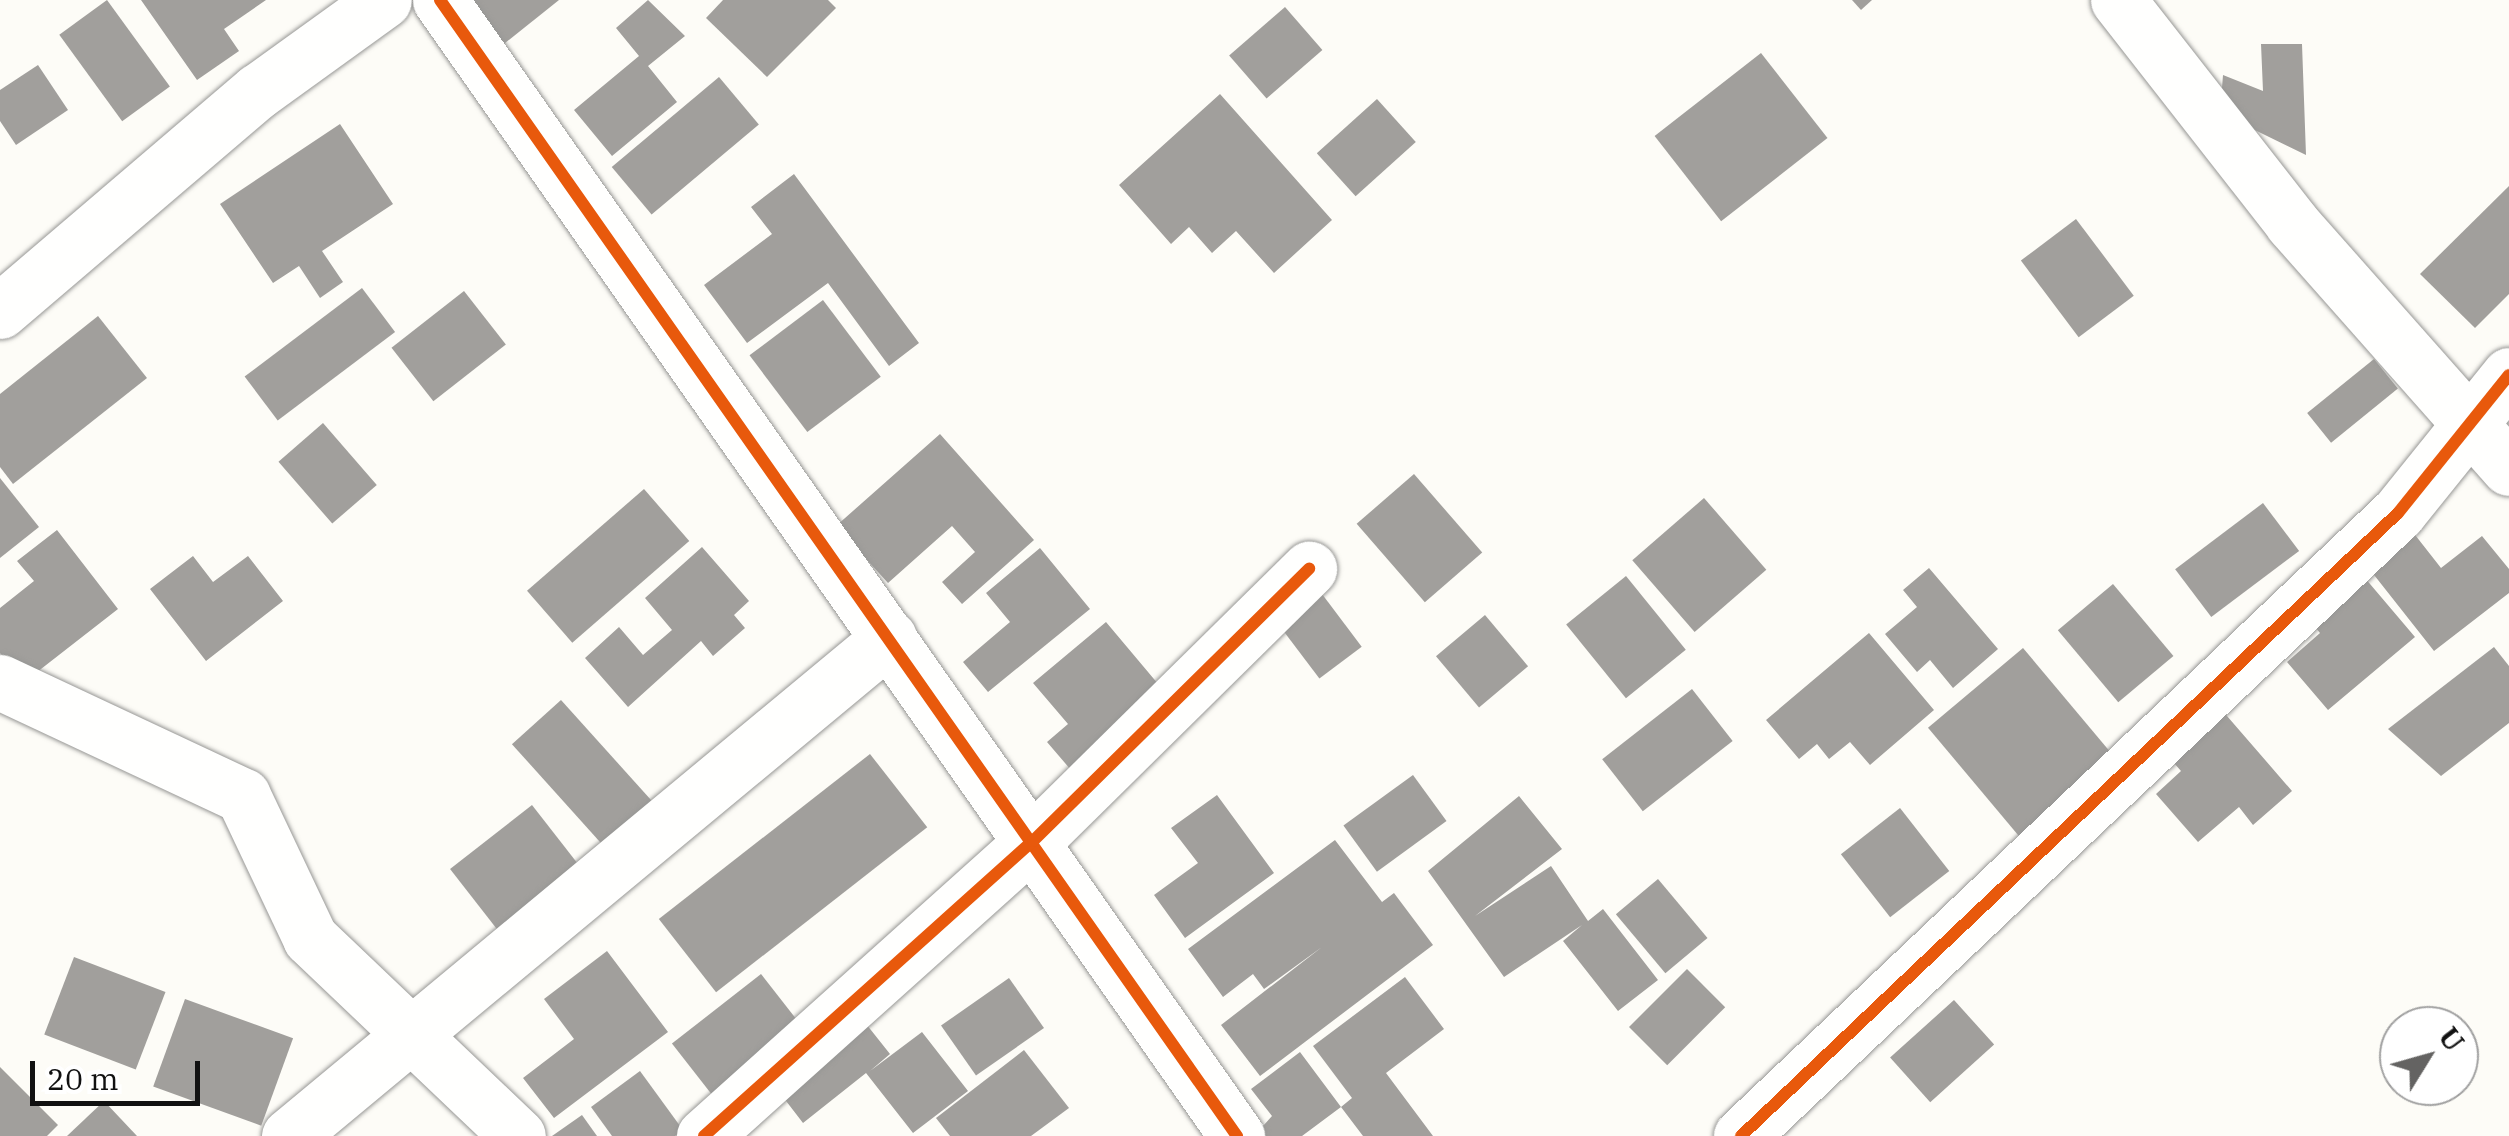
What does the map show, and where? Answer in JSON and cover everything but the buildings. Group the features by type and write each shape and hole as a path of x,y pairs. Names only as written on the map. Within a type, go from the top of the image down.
{"street":[{"path":"0,311 258,91 384,0"},
{"path":"440,0 1236,1136"},
{"path":"2118,0 2292,223 2509,468"},
{"path":"1741,1136 2384,526 2509,374"},
{"path":"704,1136 1032,841 1309,569"},
{"path":"289,1136 406,1034 890,638"},
{"path":"0,682 243,796 310,938 406,1034 466,1078 518,1136"}],"cycle path":[{"path":"440,0 1237,1136"},
{"path":"1741,1136 2398,513 2509,375"},
{"path":"704,1136 1033,841 1309,569"}]}
